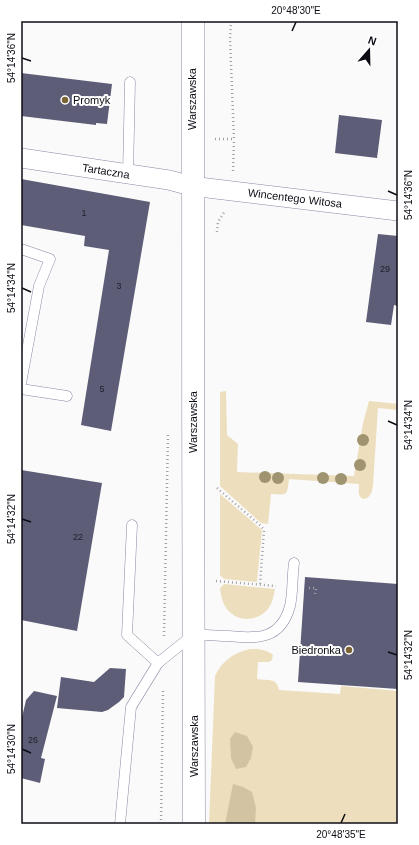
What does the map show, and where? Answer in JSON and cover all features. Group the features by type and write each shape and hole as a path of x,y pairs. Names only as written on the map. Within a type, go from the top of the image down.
{"main road":[{"name":"Warszawska","path":"192,21 194,824"}],"street":[{"name":"Tartaczna","path":"21,158 169,180 192,186"},
{"name":"Wincentego Witosa","path":"192,186 398,211"}],"lane":[{"path":"128,174 130,82"},
{"path":"21,249 50,259 39,286 21,383"},
{"path":"21,389 67,396"},
{"path":"132,525 127,634 161,660"},
{"path":"120,824 131,707 161,660 194,634 258,638 269,634 286,618 290,605 294,563"}],"path":[{"path":"217,237 218,222 225,211 231,208"},
{"path":"216,574 216,582 260,585 264,534 261,526 217,488 217,496"},
{"path":"161,824 161,660 164,581"}],"shaded area":[{"path":"226,391 227,435 238,444 237,472 354,476 363,423 369,401 398,404 398,410 378,408 372,492 369,496 363,499 359,493 359,484 289,479 286,493 271,494 268,524 261,523 220,486 220,392"},
{"path":"220,494 262,530 257,582 224,579 220,575"},
{"path":"224,584 275,589 272,602 268,609 258,616 247,619 241,618 231,613 224,605 220,588"},
{"path":"250,649 265,650 273,655 272,660 269,662 258,662 257,679 274,681 279,690 340,694 341,686 398,691 398,824 209,824 215,676 221,666 229,658"},
{"path":"235,732 247,736 253,747 251,758 246,767 236,769 231,758 230,739"},
{"path":"233,784 252,792 256,808 255,824 225,824"}],"building":[{"name":"Promyk","path":"21,73 112,84 107,124 96,123 96,125 21,116"},
{"path":"339,115 382,120 377,158 335,153"},
{"path":"21,179 150,202 111,431 81,425 109,250 84,246 85,236 21,225"},
{"path":"378,234 398,236 398,306 394,305 391,325 366,322"},
{"path":"21,470 102,483 77,631 21,620"},
{"name":"Biedronka","path":"305,577 398,584 398,689 298,682"},
{"path":"110,668 126,669 124,697 119,702 108,710 102,712 57,708 61,677 94,682"},
{"path":"34,691 57,696 41,758 45,759 40,783 21,778 21,722 26,700"}],"place":[{"name":"Promyk","path":"65,100"},
{"name":"Biedronka","path":"349,650"}]}
